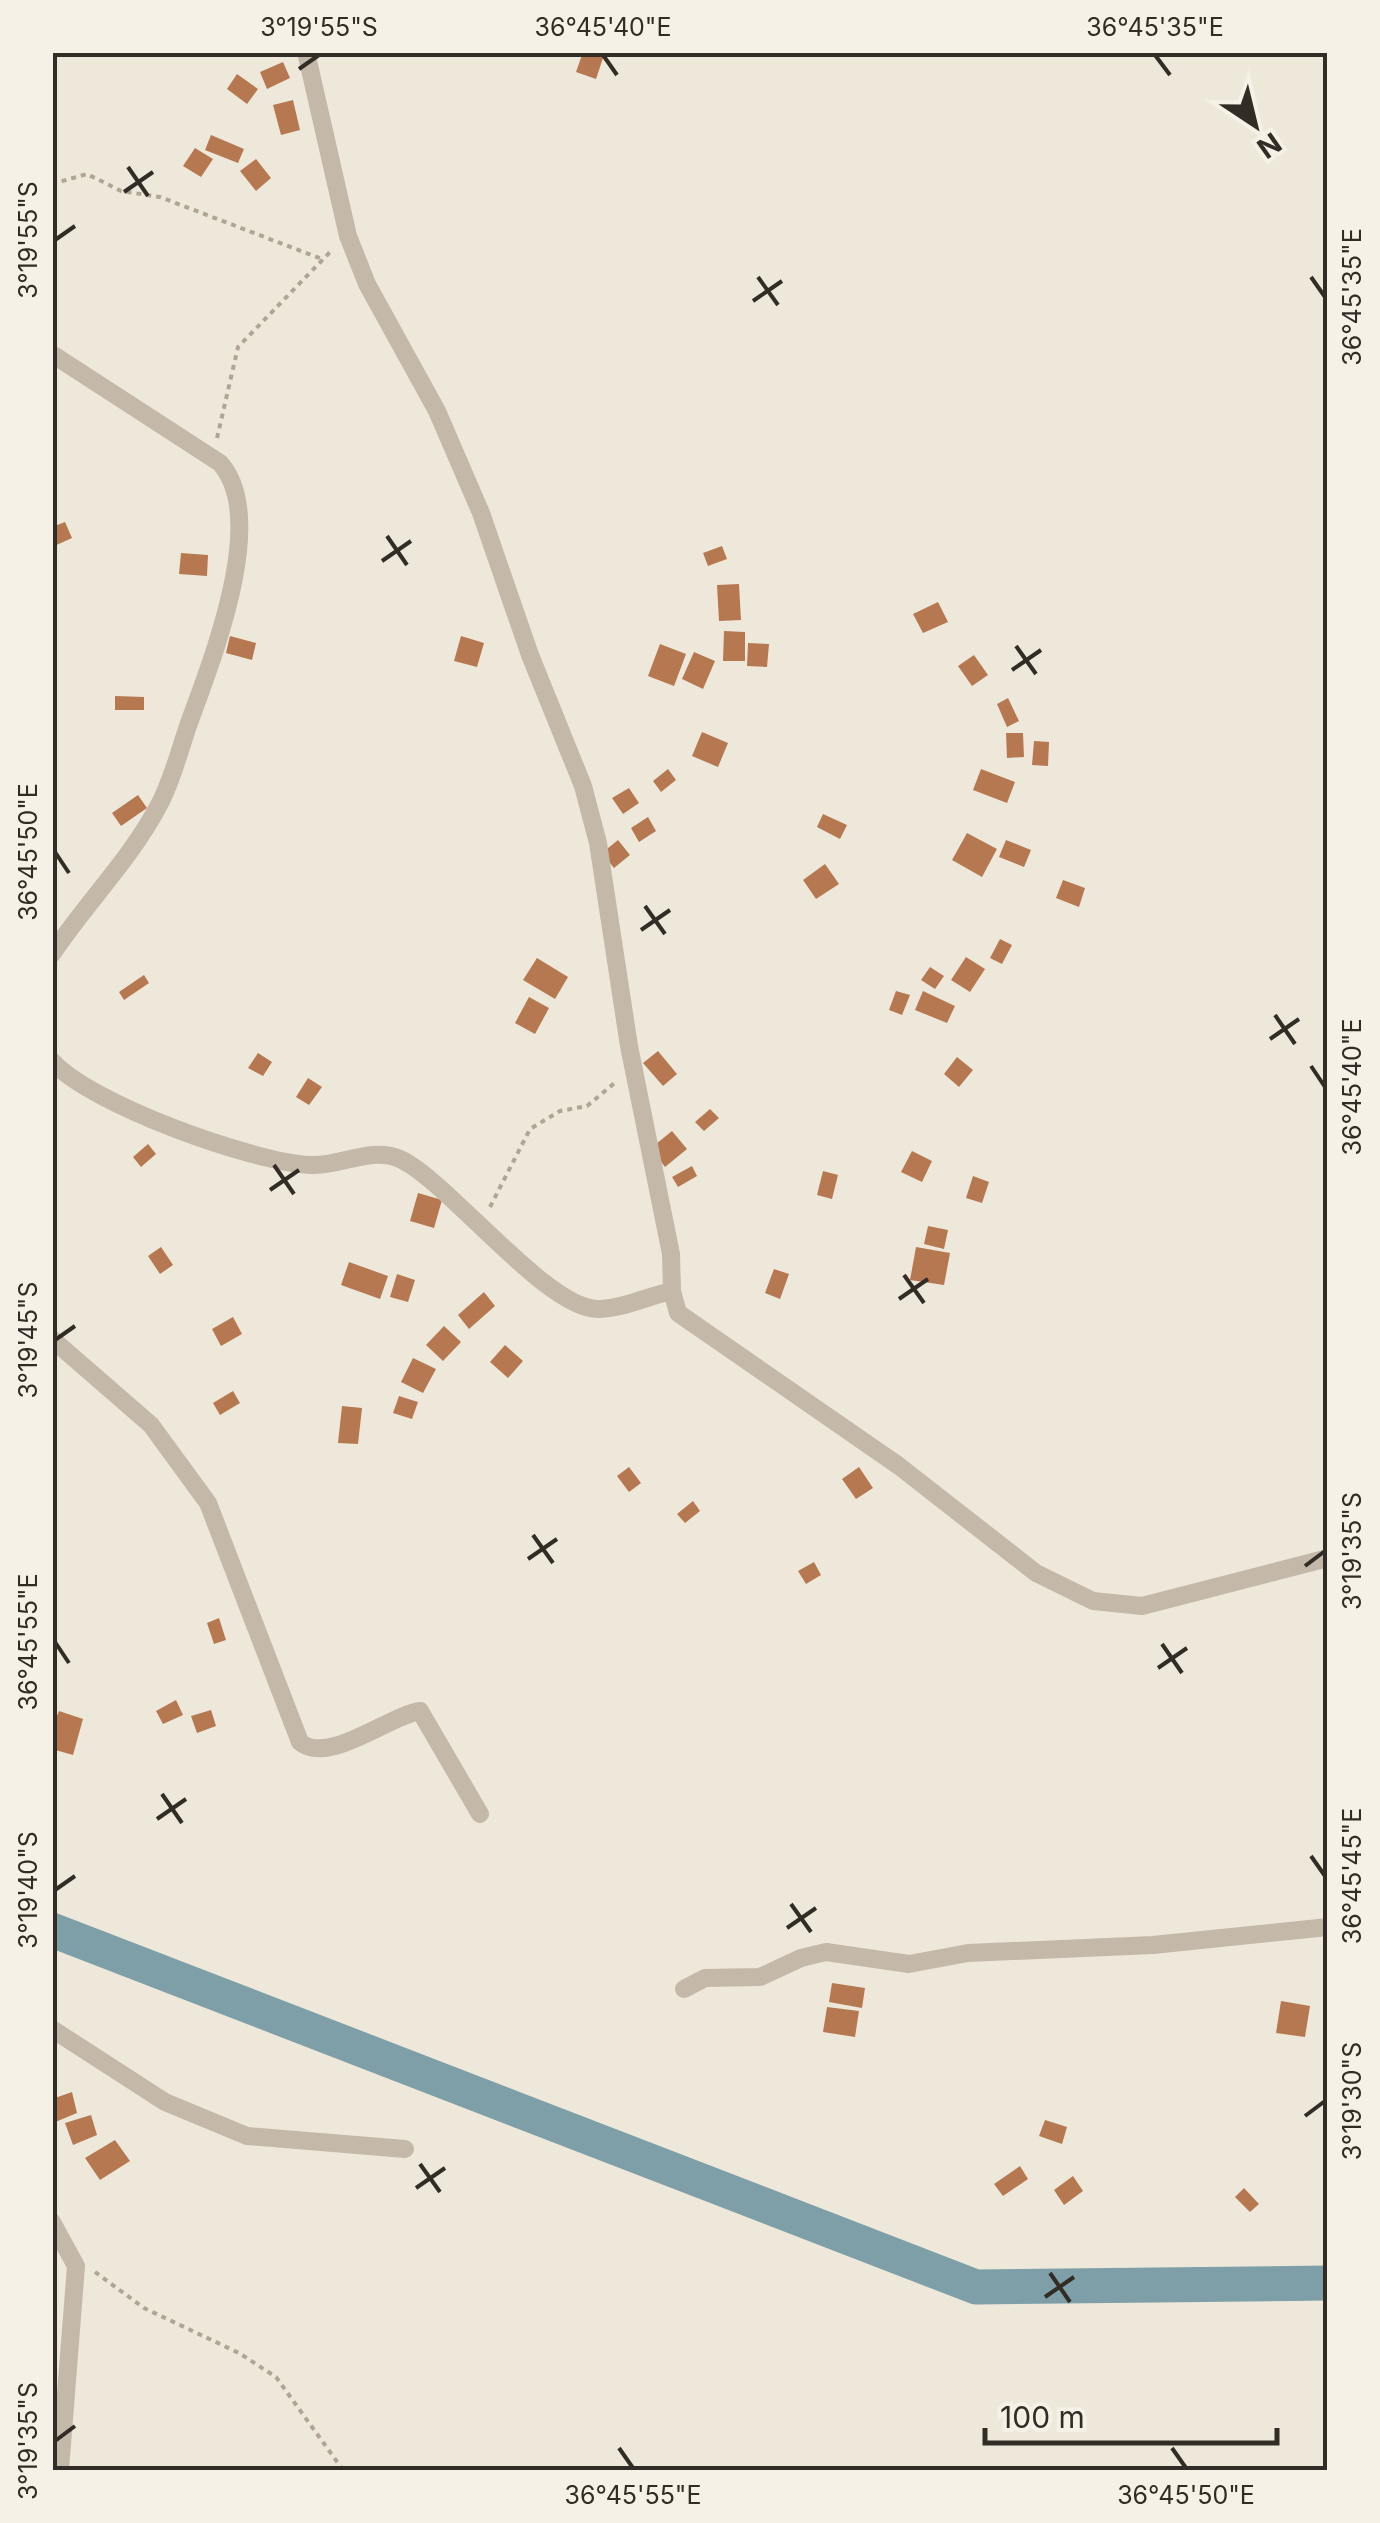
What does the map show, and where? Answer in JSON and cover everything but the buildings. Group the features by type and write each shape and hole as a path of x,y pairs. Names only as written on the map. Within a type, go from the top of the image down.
{"street":[{"path":"306,52 348,236 366,284 437,410 481,514 530,655 583,786 598,843 633,1070 671,1254 672,1290 678,1313 899,1466 1036,1573 1093,1601 1142,1606 1328,1558"},
{"path":"52,354 209,454 228,472 234,484 238,532 230,588 210,667 161,801 96,900 52,954"},
{"path":"52,1061 70,1076 123,1104 254,1157 316,1166 379,1154 395,1157 412,1166 478,1228 587,1307 613,1306 672,1290"},
{"path":"52,1340 152,1425 208,1503 300,1742 313,1749 340,1743 420,1712 480,1814"},
{"path":"684,1989 705,1978 760,1977 826,1952 909,1964 968,1953 1153,1945 1328,1927"},
{"path":"52,2029 164,2102 232,2130 294,2142 405,2149"},
{"path":"52,2222 73,2255 76,2292 60,2470"}],"path":[{"path":"52,184 87,174 121,191 160,197 322,258"},
{"path":"209,454 219,434 238,347 348,236"},
{"path":"478,1228 530,1129 560,1111 587,1106 633,1070"},
{"path":"73,2255 144,2308 240,2353 276,2377 343,2470"}],"waterway":[{"path":"52,1930 976,2287 1328,2283"}]}
